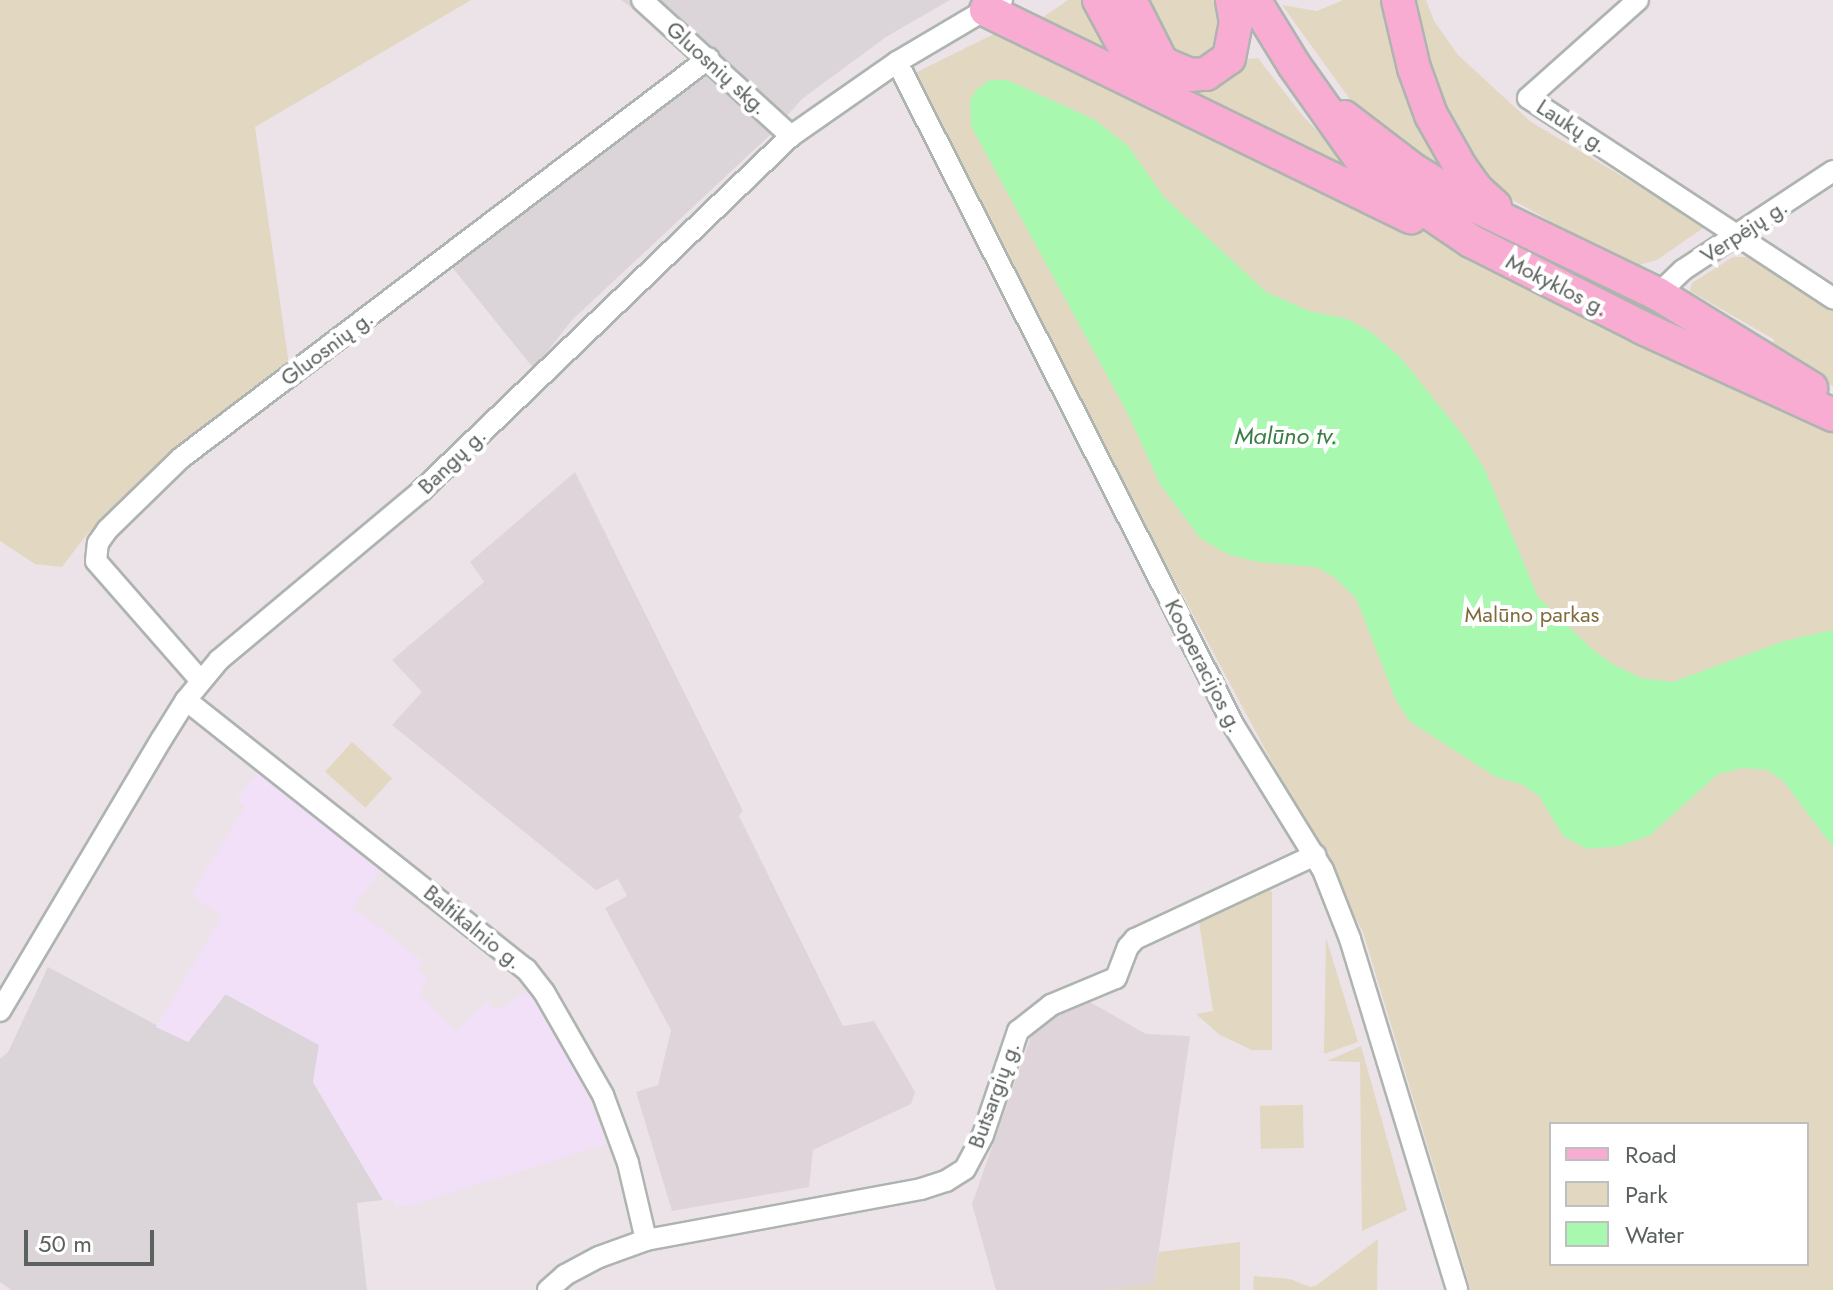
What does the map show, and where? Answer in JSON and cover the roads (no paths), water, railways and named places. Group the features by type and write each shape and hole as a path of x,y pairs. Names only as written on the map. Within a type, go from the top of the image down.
{"main road":[{"path":"1099,0 1146,87"},
{"path":"1130,0 1162,63 1190,75 1206,74 1229,58 1236,23 1232,0"},
{"name":"Mokyklos g.","path":"1254,0 1294,65 1362,161 1400,193 1471,241 1643,328 1833,415"},
{"path":"1398,0 1414,68 1431,115 1477,190 1519,226"},
{"path":"994,5 1146,87 1357,192 1471,241"},
{"name":"Mokyklos g.","path":"1322,101 1412,169 1459,198 1658,294 1791,373 1833,405"},
{"path":"1643,328 1658,294"}],"street":[{"name":"Gluosnių skg.","path":"642,0 791,136"},
{"name":"Laukų g.","path":"1638,0 1528,98 1739,235"},
{"name":"Bangų g.","path":"0,1011 186,700 201,681 248,634 422,490 791,136 897,62 994,5"},
{"name":"Gluosnių g.","path":"201,681 96,561 98,543 107,530 181,458 709,58"},
{"name":"Kooperacijos g.","path":"897,62 1234,726 1315,855 1350,939 1457,1290"},
{"name":"Verpėjų g.","path":"1658,294 1683,270 1833,171"},
{"path":"1739,235 1833,298"},
{"name":"Baltikalnio g.","path":"186,700 526,969 544,992 603,1095 628,1163 646,1240"},
{"name":"Butsargių g.","path":"548,1290 565,1275 599,1257 646,1240 921,1189 946,1181 965,1169 983,1135 1018,1031 1051,1005 1116,978 1128,947 1135,939 1315,855"}],"water":[{"name":"Malūno tv.","path":"990,80 1007,80 1095,120 1128,146 1164,197 1266,292 1309,311 1348,319 1371,332 1400,357 1466,439 1485,470 1538,597 1592,649 1614,665 1641,678 1673,682 1784,641 1833,630 1833,847 1784,782 1768,770 1743,768 1718,774 1649,836 1620,846 1587,849 1563,836 1539,796 1521,784 1496,777 1409,721 1395,698 1356,598 1334,577 1316,567 1257,562 1227,554 1200,538 1160,484 1128,414 971,126 970,100 976,90"}],"park label":[{"name":"Malūno parkas","path":"1532,615"}]}
